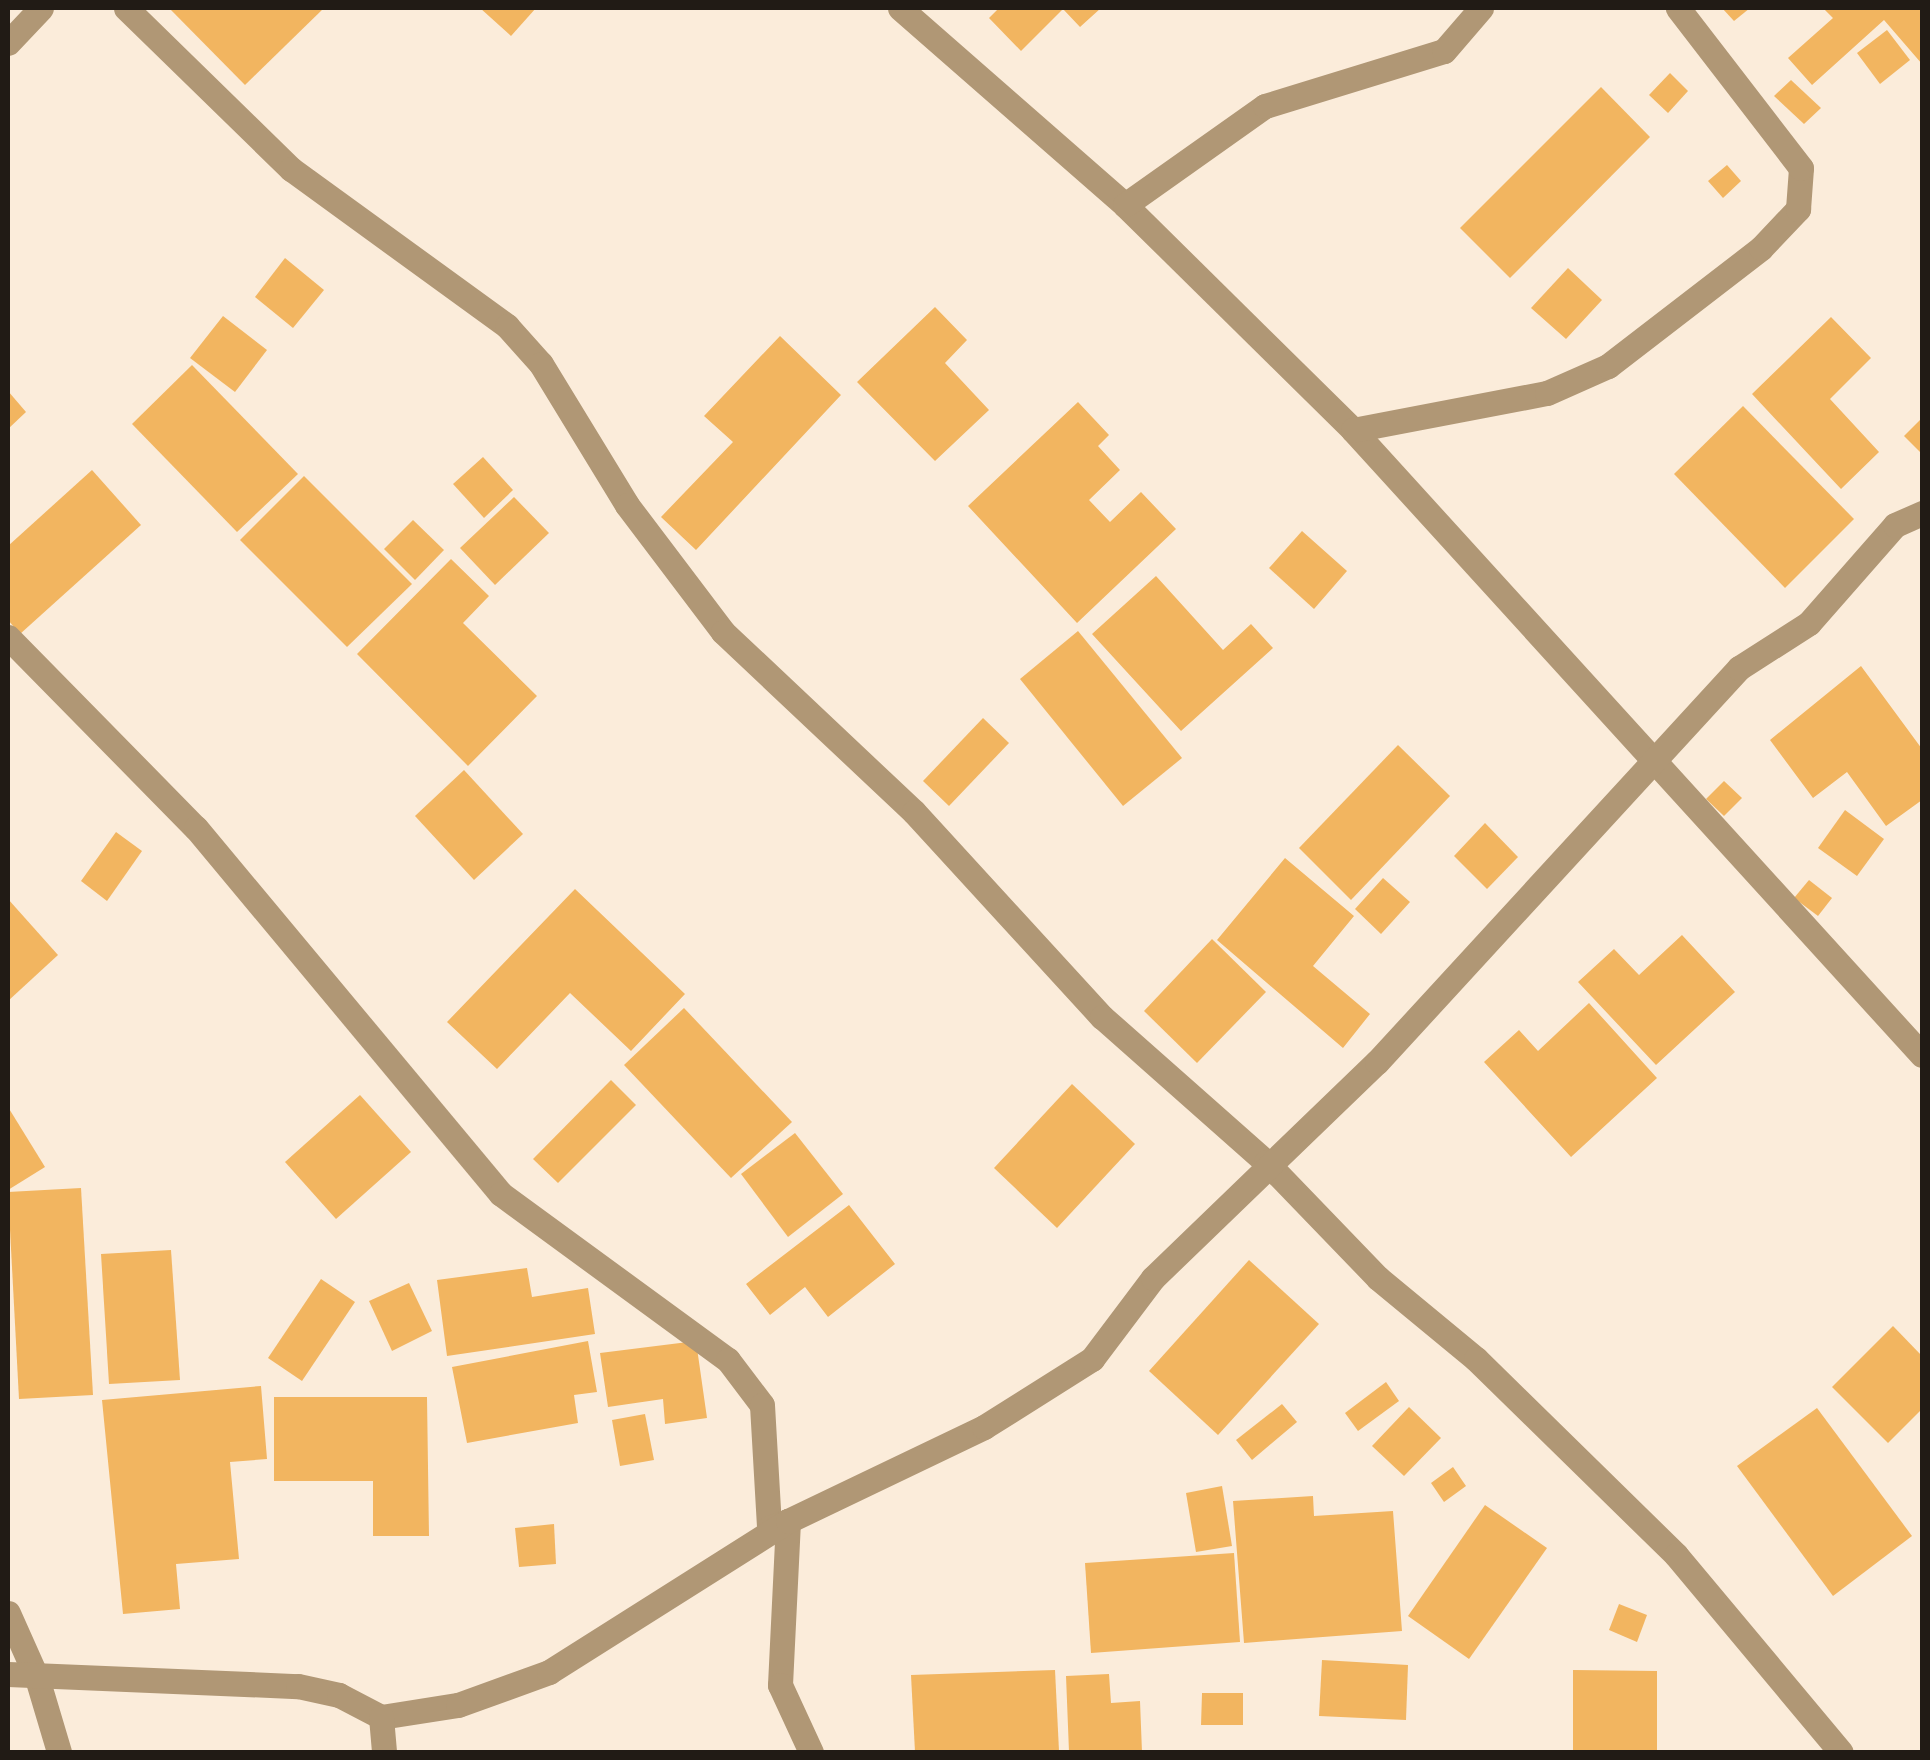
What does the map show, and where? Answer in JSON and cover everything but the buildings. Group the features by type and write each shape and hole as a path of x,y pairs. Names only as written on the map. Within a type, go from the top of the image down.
{"street":[{"path":"8,42 41,8"},
{"path":"126,8 291,169 507,326 541,364 627,506 723,632 914,812 1102,1017 1266,1162 1378,1278 1476,1360 1676,1555 1841,1752"},
{"path":"900,8 1124,205 1353,430 1922,1055"},
{"path":"1124,205 1266,106 1444,51 1481,8"},
{"path":"1353,430 1547,393 1608,366 1760,248 1798,209 1801,168 1678,8"},
{"path":"8,638 196,828 501,1194 728,1360 762,1405 768,1528 984,1427 1092,1359 1153,1278 1266,1162 1376,1062 1739,668 1809,622 1895,525 1922,513"},
{"path":"8,1674 298,1686 339,1696 380,1717 458,1705 550,1672 788,1521"},
{"path":"788,1521 780,1684 811,1752"},
{"path":"8,1614 37,1678 60,1752"},
{"path":"380,1717 384,1752"}]}
